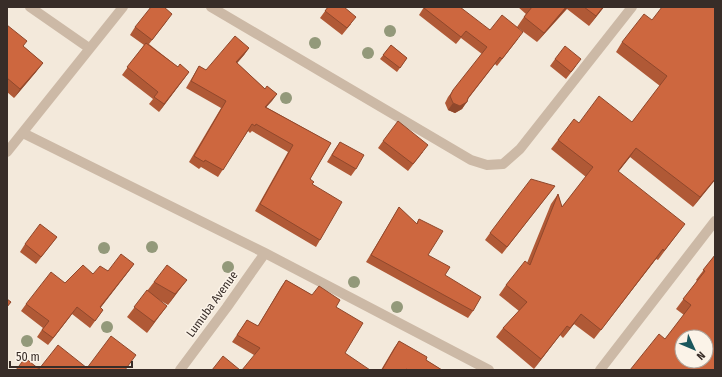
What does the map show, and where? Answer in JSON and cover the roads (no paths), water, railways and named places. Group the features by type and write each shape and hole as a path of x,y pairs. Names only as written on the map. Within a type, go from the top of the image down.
{"street":[{"path":"30,7 89,48"},
{"path":"7,152 123,7"},
{"path":"211,7 471,160 487,165 503,164 520,149 632,7"},
{"path":"23,132 265,253 490,370"},
{"path":"600,370 715,221"},
{"name":"Lumuba Avenue","path":"180,370 265,253"}]}
